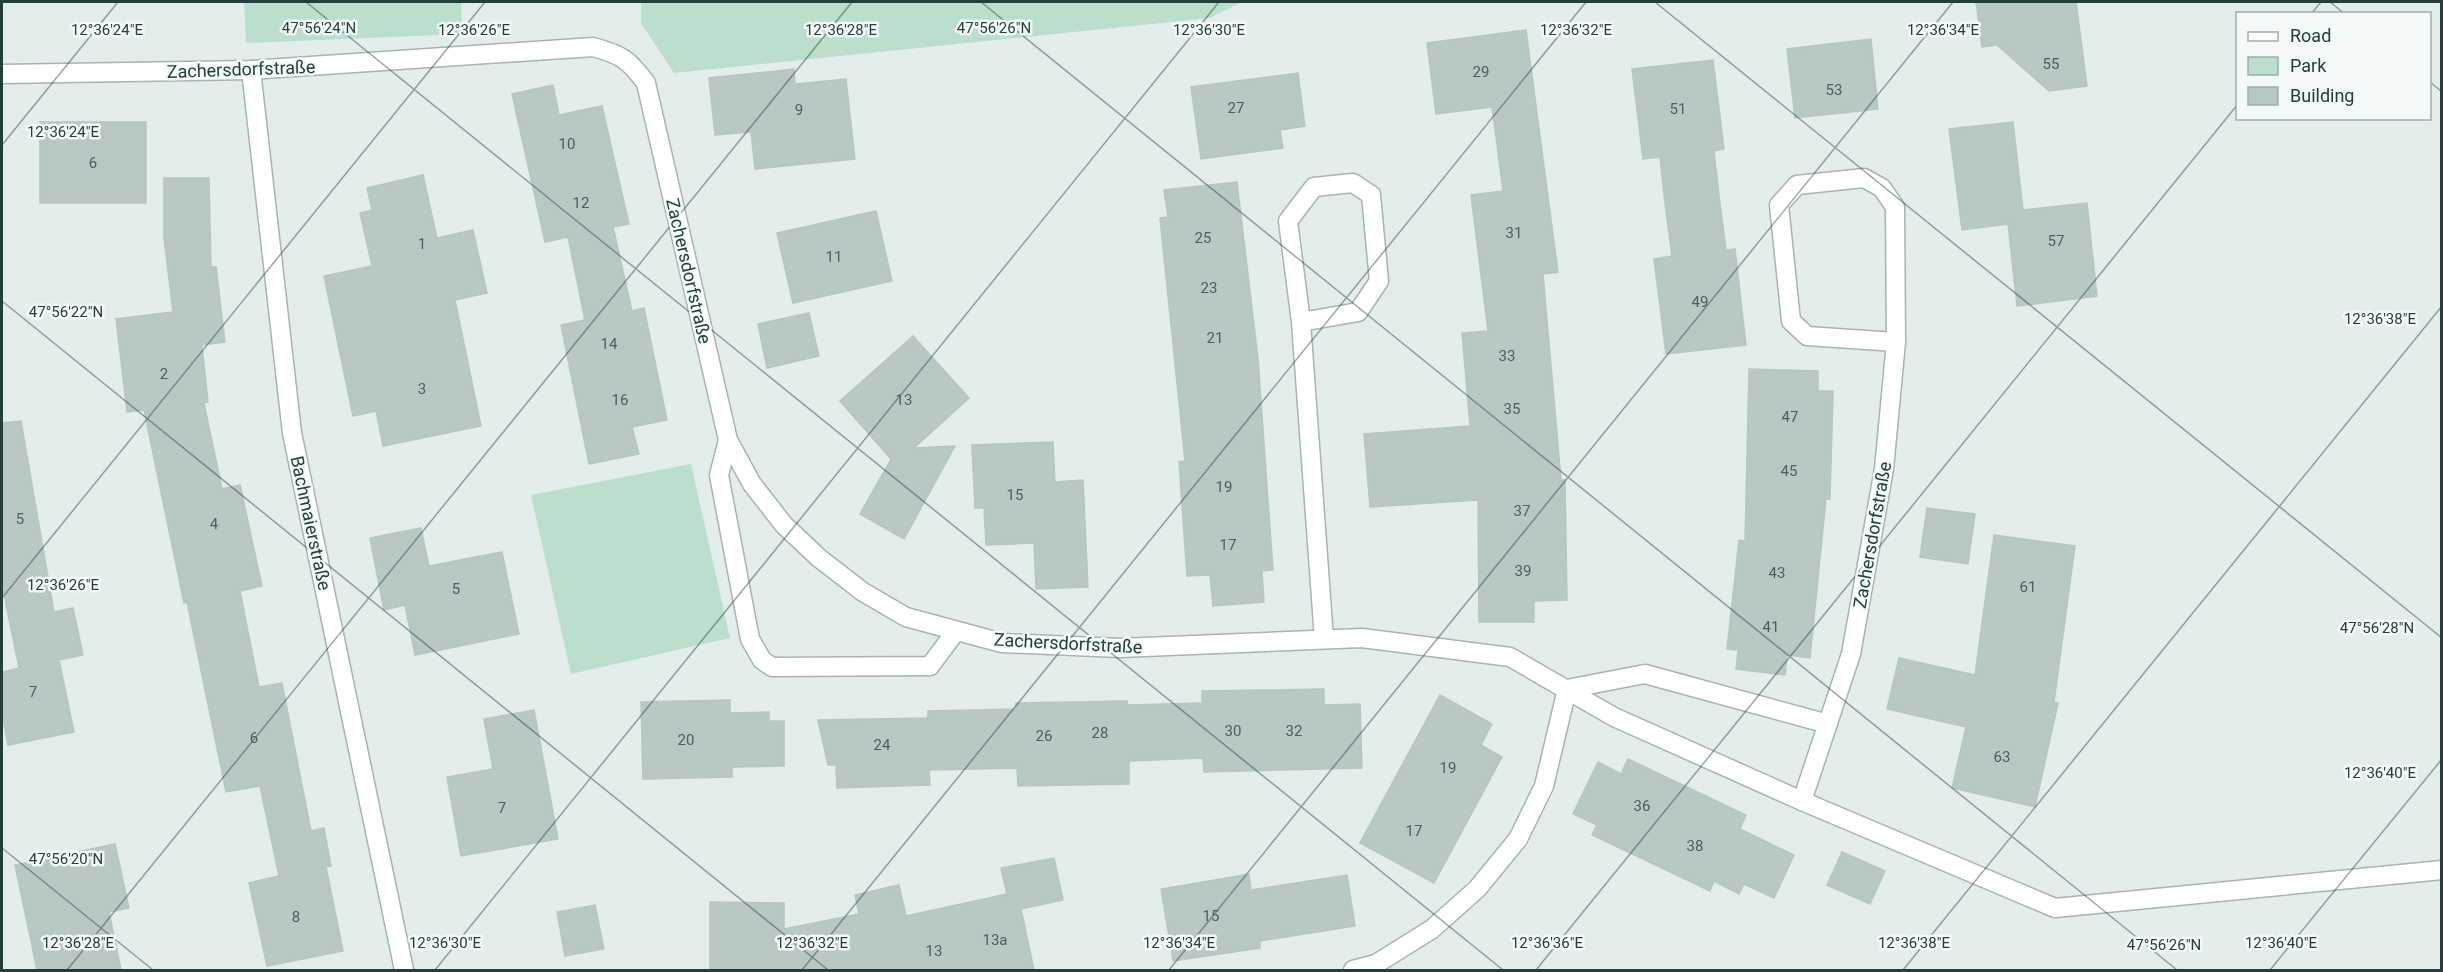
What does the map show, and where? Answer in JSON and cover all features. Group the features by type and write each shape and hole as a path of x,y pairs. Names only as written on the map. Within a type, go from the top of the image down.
{"street":[{"name":"Zachersdorfstraße","path":"2,74 251,70 593,47 615,53 631,63 646,83 728,440 752,484 784,525 819,558 863,592 906,617 1002,643 1120,648 1362,638 1510,657 1614,717 1802,801 2055,908 2442,870"},
{"name":"Bachmaierstraße","path":"251,70 292,433 404,970"},
{"name":"Zachersdorfstraße","path":"1802,801 1851,654 1884,469 1896,342 1895,207 1882,188 1864,178 1797,185 1779,205 1791,321 1807,336 1896,342"},
{"path":"1301,322 1358,312 1379,281 1371,195 1353,183 1314,187 1288,221 1301,322 1324,639"},
{"path":"728,440 719,475 750,639 762,660 772,667 930,666 956,631"},
{"path":"1353,970 1376,964 1432,929 1477,889 1518,839 1544,786 1567,690 1645,674 1828,724"}],"green space":[{"path":"244,2 461,2 462,34 246,43"},
{"path":"641,2 1242,2 1210,18 674,73 641,23"},
{"path":"691,464 730,638 571,674 531,495"}],"building":[{"path":"1976,2 2076,2 2087,86 2049,91 1997,45 1982,47"},
{"path":"1526,30 1558,272 1543,274 1561,480 1565,480 1567,600 1534,601 1534,622 1479,622 1478,500 1370,507 1364,434 1470,426 1462,333 1488,331 1471,195 1503,191 1492,107 1436,114 1427,43"},
{"path":"1871,39 1878,109 1795,118 1787,49"},
{"path":"1713,60 1724,149 1714,151 1719,196 1726,250 1735,249 1746,345 1666,354 1654,259 1672,256 1660,157 1643,159 1632,69"},
{"path":"794,69 795,84 846,79 855,159 755,169 751,132 715,135 709,78"},
{"path":"1298,73 1305,126 1280,130 1283,148 1201,159 1191,87"},
{"path":"553,85 559,115 602,106 629,224 613,227 632,311 644,308 667,420 632,427 639,454 589,464 561,325 585,320 568,237 545,242 512,94"},
{"path":"40,122 146,122 146,203 40,203"},
{"path":"2013,122 2023,210 2087,203 2097,296 2017,306 2008,224 1962,230 1949,129"},
{"path":"423,175 437,238 473,230 487,293 455,300 481,426 383,446 376,411 353,416 324,276 372,266 360,213 372,210 367,188"},
{"path":"164,178 209,178 211,267 216,267 225,342 202,345 208,402 204,403 222,489 240,485 262,586 240,591 259,687 282,683 311,831 324,828 331,866 326,867 343,951 267,966 249,883 279,876 260,786 226,792 144,410 127,412 116,319 173,312 164,238"},
{"path":"1237,182 1258,359 1273,570 1262,571 1264,602 1213,606 1210,575 1187,576 1179,462 1185,461 1160,218 1168,217 1164,190"},
{"path":"876,211 892,281 793,303 777,233"},
{"path":"809,313 819,356 767,368 758,324"},
{"path":"913,336 969,398 914,448 955,446 904,539 860,514 891,459 840,401"},
{"path":"1749,369 1818,371 1818,391 1833,391 1830,499 1826,499 1810,658 1787,655 1785,675 1736,669 1738,650 1727,649 1739,540 1745,541"},
{"path":"21,421 54,612 73,608 83,655 59,660 74,732 8,745 2,713 2,672 19,668 2,584 2,423"},
{"path":"1053,442 1055,482 1083,480 1088,587 1036,589 1034,543 986,545 984,508 975,508 972,445"},
{"path":"1927,508 1975,514 1968,564 1920,557"},
{"path":"421,528 429,566 502,552 519,634 415,655 405,605 384,610 370,538"},
{"path":"1994,535 2075,546 2054,702 2058,703 2035,807 1952,788 1966,727 1887,709 1899,658 1975,675"},
{"path":"1324,689 1324,705 1360,704 1362,768 1204,772 1203,758 1129,761 1129,784 1018,786 1017,768 929,770 930,785 837,788 836,765 828,765 818,720 928,718 928,711 1016,709 1016,703 1127,701 1128,705 1202,703 1202,691"},
{"path":"1440,695 1492,724 1481,745 1502,757 1434,883 1360,843"},
{"path":"730,700 730,713 769,712 769,721 784,721 784,766 732,767 732,777 643,779 641,702"},
{"path":"534,710 558,839 461,856 447,777 493,769 484,719"},
{"path":"1628,759 1746,815 1740,829 1794,855 1774,898 1744,884 1739,894 1714,881 1710,891 1592,835 1597,825 1573,814 1598,762 1621,774"},
{"path":"115,844 129,908 109,912 121,970 37,970 15,865"},
{"path":"1842,852 1885,871 1870,904 1827,885"},
{"path":"1054,858 1063,900 1021,909 1034,970 710,970 710,902 784,903 784,929 859,914 855,895 899,885 906,916 1007,894 1001,868"},
{"path":"1249,874 1251,890 1347,875 1355,926 1260,941 1260,948 1173,961 1161,889"},
{"path":"595,905 604,949 565,956 557,912"}]}
